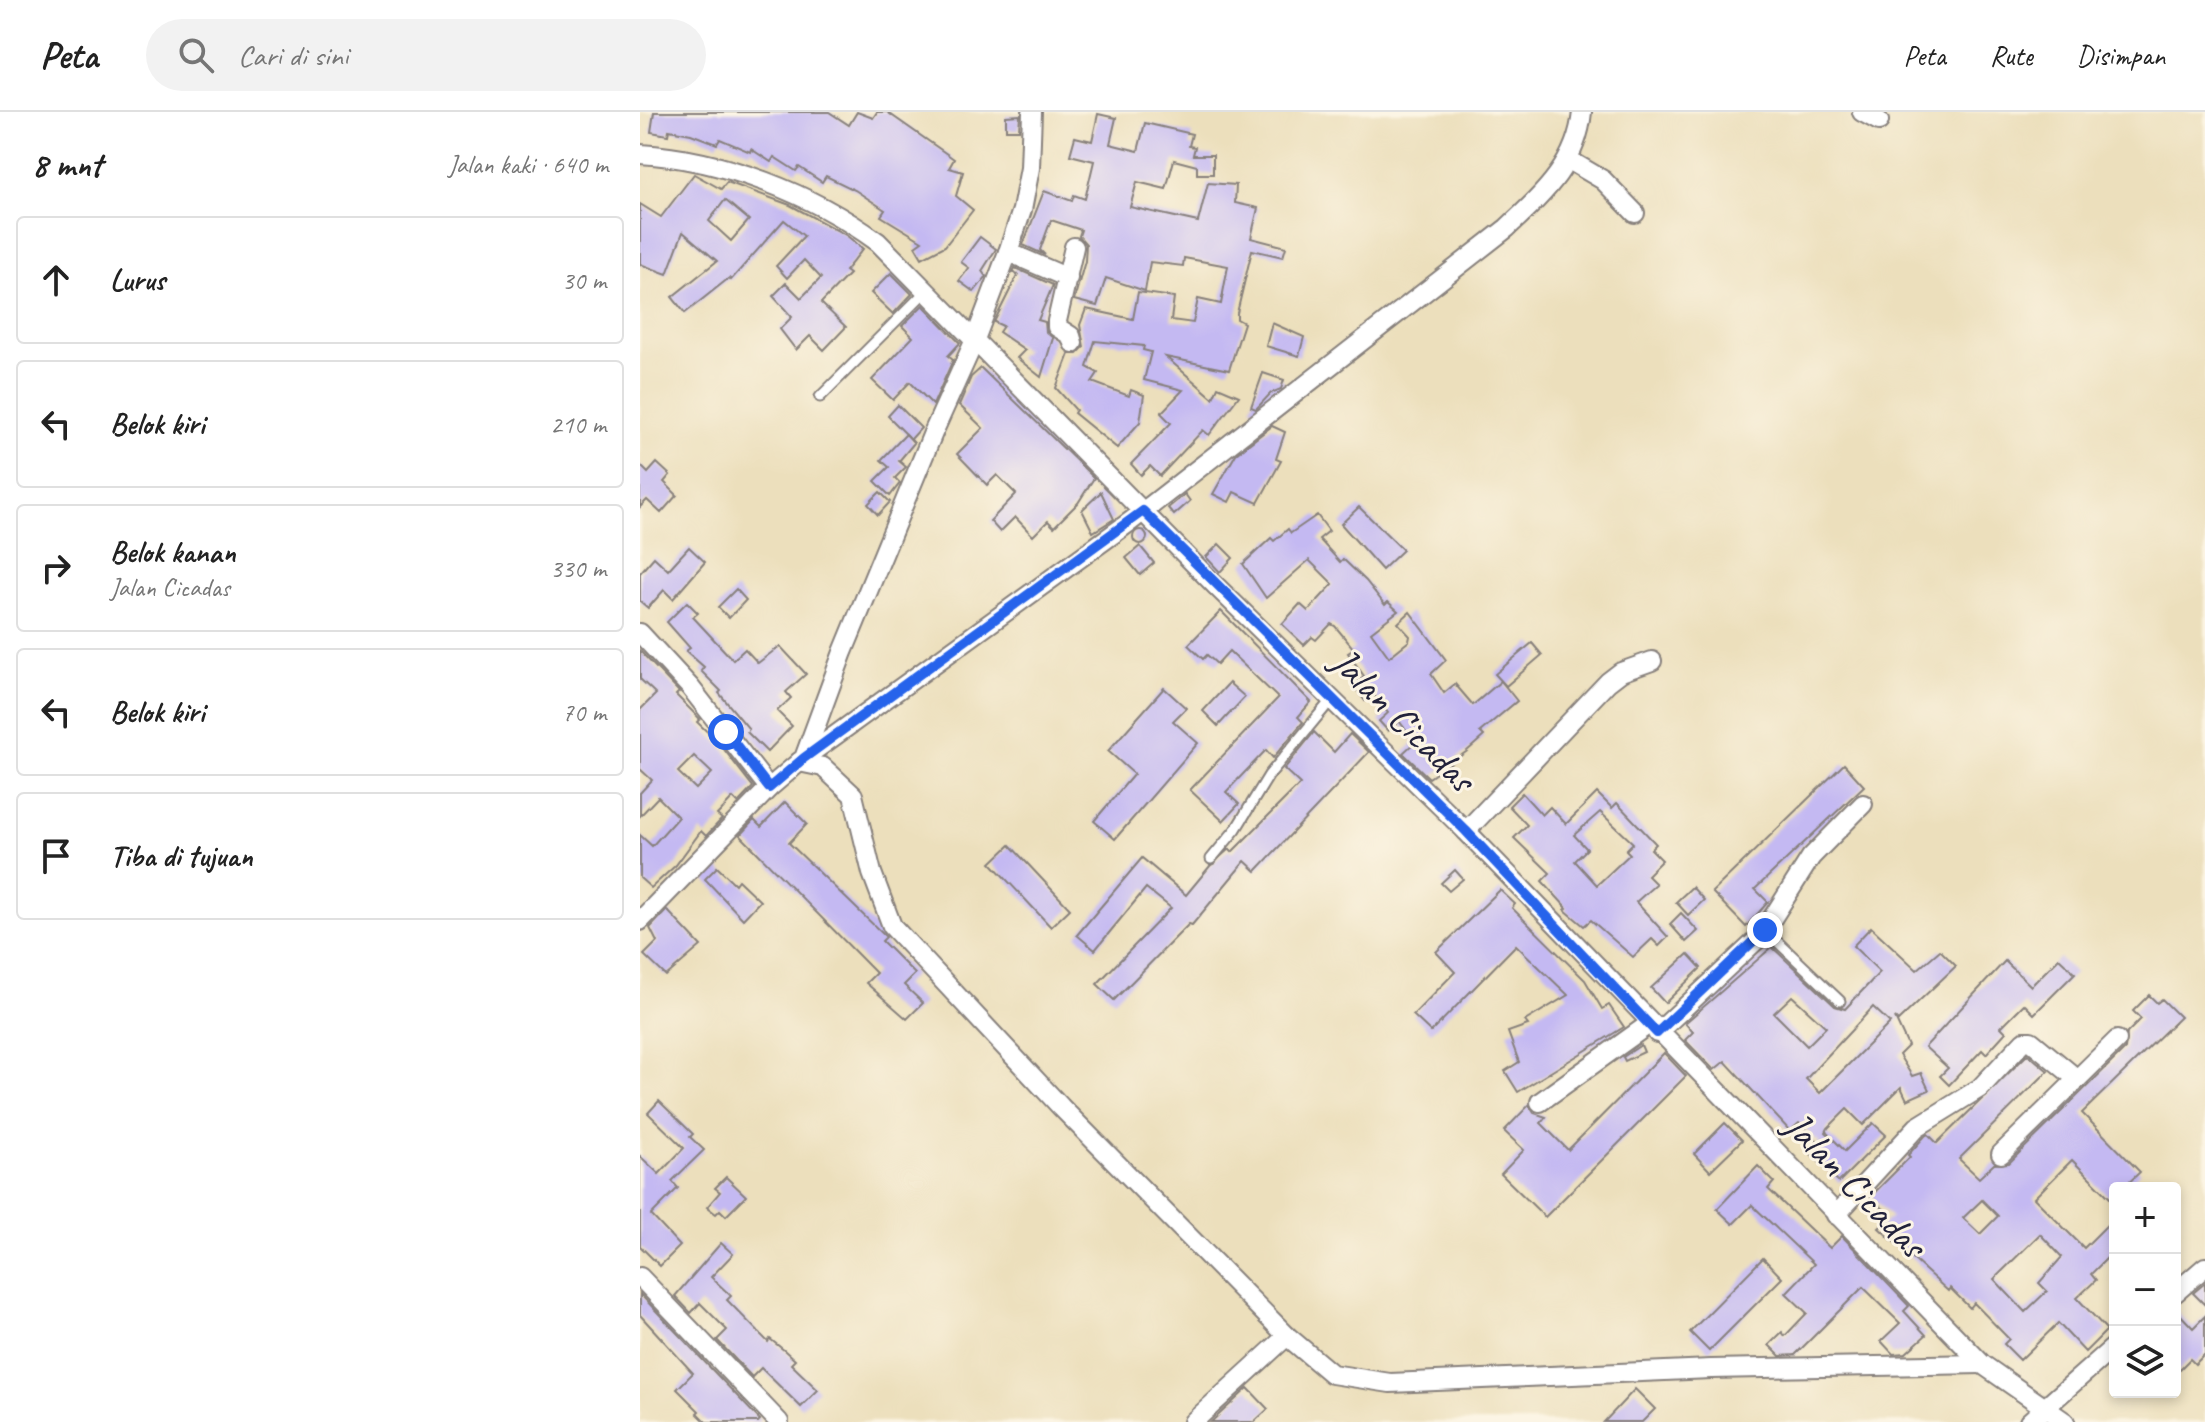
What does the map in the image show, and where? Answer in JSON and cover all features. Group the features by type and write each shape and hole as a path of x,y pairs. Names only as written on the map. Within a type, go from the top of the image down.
{"street":[{"path":"802,760 848,638 974,342 1008,252 1022,210 1030,168 1032,112"},
{"path":"640,921 769,788 802,760 1143,511 1507,228 1550,186 1569,160 1580,132 1582,112"},
{"path":"1862,112 1879,121"},
{"name":"Jalan Cicadas","path":"640,154 698,160 825,210 878,242 974,342 1466,831 1653,1028 1982,1364 2065,1422"},
{"path":"1569,160 1603,180 1635,213"},
{"path":"1073,343 1071,336 1057,327 1074,247"},
{"path":"1008,252 1068,278"},
{"path":"640,633 690,687 769,788"},
{"path":"1466,831 1608,682 1621,672 1652,661"},
{"path":"802,760 823,767 853,795 872,873 892,926 1061,1107 1287,1336 1332,1374 1390,1383 1711,1369 1982,1364"},
{"path":"1540,1102 1653,1028 1765,930 1811,857 1863,804"},
{"path":"2001,1154 2117,1040"},
{"path":"1836,1215 1917,1127 1980,1088 2024,1041 2031,1041 2077,1079"},
{"path":"2181,1288 2205,1267"},
{"path":"640,1277 779,1422"},
{"path":"1193,1422 1287,1336"},
{"path":"2029,1422 2109,1351"}],"lane":[{"path":"820,397 927,290"},
{"path":"1211,859 1236,829 1269,775 1332,699"},
{"path":"1765,930 1840,1001"}],"building":[{"path":"654,112 829,112 849,125 857,112 873,118 877,112 887,112 954,159 949,168 963,172 956,196 973,210 945,246 922,258 915,246 922,241 881,216 885,210 855,190 826,176 822,182 799,167 796,171 774,157 771,162 751,149 750,152 720,139 717,144 669,130 668,135 651,132"},
{"path":"1098,114 1116,118 1110,144 1138,151 1145,123 1192,134 1189,146 1195,147 1193,155 1213,155 1213,174 1197,174 1197,166 1174,160 1166,189 1137,182 1130,207 1198,222 1208,183 1236,185 1235,203 1258,208 1251,238 1286,247 1283,257 1252,250 1237,313 1237,319 1244,323 1229,370 1166,357 1213,398 1218,387 1239,396 1209,435 1203,430 1160,476 1150,466 1141,475 1131,464 1171,423 1161,413 1183,390 1144,380 1151,352 1143,350 1144,346 1095,341 1087,367 1098,373 1092,382 1129,396 1131,390 1144,395 1140,422 1117,448 1074,413 1076,410 1056,388 1069,354 1077,354 1084,347 1080,325 1086,309 1133,319 1138,292 1174,297 1171,320 1193,323 1198,299 1221,304 1228,266 1184,258 1183,266 1150,262 1145,291 1106,278 1097,306 1074,300 1085,261 1086,244 1079,236 1081,230 1051,220 1040,250 1045,255 1023,245 1044,191 1072,201 1074,195 1085,199 1094,161 1070,155 1075,137 1092,141"},
{"path":"1020,115 1019,130 1006,130 1006,116"},
{"path":"694,174 721,189 727,182 790,205 846,235 863,249 845,271 849,274 821,303 846,327 824,350 810,336 796,350 780,329 792,317 773,296 786,283 801,298 821,278 804,260 787,278 776,266 804,236 784,220 731,280 729,278 685,313 672,297 717,261 683,232 667,274 640,264 640,204 661,217","holes":["725,200 749,220 731,241 709,221"]},
{"path":"980,237 996,249 982,271 986,277 974,292 959,281 969,268 961,262"},
{"path":"1015,268 1053,285 1038,320 1045,322 1046,332 1053,338 1041,377 1017,358 1025,350 999,332 1003,326 994,322 1018,274 1013,272"},
{"path":"891,273 912,294 893,314 871,293"},
{"path":"923,305 960,343 948,356 953,360 933,405 910,382 893,400 872,380 913,337 902,326"},
{"path":"1272,323 1304,337 1299,356 1266,346"},
{"path":"981,368 1094,478 1078,503 1054,527 1048,521 1033,536 1015,517 1000,532 990,521 1016,494 997,475 987,485 957,454 983,428 959,405 971,377"},
{"path":"1263,373 1284,380 1281,389 1271,393 1256,409 1251,407"},
{"path":"898,405 921,428 911,439 888,416"},
{"path":"1272,426 1285,432 1276,459 1281,461 1258,503 1234,492 1229,502 1213,494 1236,454"},
{"path":"906,434 914,443 899,461 906,467 895,478 900,483 890,496 875,481 889,467 881,460"},
{"path":"657,463 670,475 664,482 677,495 661,513 647,500 640,507 640,465 648,473"},
{"path":"880,492 890,502 878,515 868,504"},
{"path":"1101,492 1114,519 1093,532 1082,510"},
{"path":"1185,494 1190,501 1174,515 1168,508"},
{"path":"1359,507 1403,550 1382,570 1341,524"},
{"path":"1317,515 1329,531 1319,539 1340,562 1343,559 1366,581 1385,605 1388,602 1398,611 1371,632 1389,657 1409,641 1410,636 1398,623 1410,612 1446,660 1431,674 1444,693 1455,684 1473,705 1501,681 1517,701 1480,732 1484,736 1466,752 1429,778 1403,753 1415,742 1399,721 1388,731 1379,721 1388,713 1373,694 1365,701 1353,685 1364,676 1348,653 1354,649 1335,626 1331,624 1316,640 1312,637 1304,645 1282,624 1300,604 1308,611 1333,584 1309,560 1266,598 1243,564 1271,538 1274,541 1288,529 1291,533"},
{"path":"1140,530 1147,537 1140,544 1133,537"},
{"path":"1219,544 1233,558 1220,572 1206,557"},
{"path":"1140,546 1154,563 1140,575 1126,558"},
{"path":"689,547 705,562 673,599 664,590 648,608 640,601 640,573 654,557 668,570"},
{"path":"736,589 746,600 729,618 718,607"},
{"path":"687,602 698,613 693,617 733,660 745,649 758,663 780,646 806,674 786,692 791,698 777,711 792,726 767,752 747,732 749,729 719,693 721,691 701,671 704,667 686,651 690,648 667,622"},
{"path":"1221,611 1311,702 1298,717 1303,722 1273,758 1266,750 1226,792 1239,804 1223,821 1190,790 1278,698 1229,651 1217,664 1207,655 1203,659 1188,645"},
{"path":"1532,643 1542,655 1506,686 1495,674"},
{"path":"640,651 679,692 676,695 700,719 697,722 719,743 753,787 738,803 733,798 717,815 722,819 706,836 701,831 676,865 651,888 640,878 640,835 652,846 678,817 658,797 640,816 640,793 652,780 640,769 640,710 656,694 640,679","holes":["694,756 712,773 696,789 678,772"]},
{"path":"1229,683 1245,697 1218,726 1203,711"},
{"path":"1164,688 1186,708 1173,721 1198,743 1115,839 1094,821 1134,774 1108,751"},
{"path":"1314,732 1334,752 1350,734 1369,752 1256,871 1245,861 1192,925 1189,924 1114,1000 1097,984 1171,908 1146,888 1095,950 1077,935 1142,858 1186,895 1210,866 1229,849 1232,852 1300,784 1284,769"},
{"path":"1844,764 1864,786 1755,889 1768,902 1746,927 1712,892"},
{"path":"1522,793 1542,815 1550,807 1566,824 1597,793 1612,808 1617,803 1656,844 1651,849 1662,860 1647,875 1656,884 1636,902 1668,937 1659,946 1652,939 1633,957 1591,920 1584,926 1565,910 1567,908 1542,881 1550,873 1514,838 1527,825 1509,806","holes":["1600,812 1633,843 1626,850 1630,854 1597,885 1575,861 1587,849 1574,835"]},
{"path":"785,802 807,824 789,843 886,937 882,941 915,974 904,985 923,1003 907,1019 866,983 876,973 740,835 754,820 761,827"},
{"path":"1010,845 1070,909 1051,927 991,863"},
{"path":"717,867 735,884 738,880 760,901 743,919 705,879"},
{"path":"1455,870 1463,879 1449,891 1441,883"},
{"path":"1692,887 1704,900 1688,915 1676,902"},
{"path":"1500,890 1515,904 1512,908 1585,980 1602,1009 1609,1005 1624,1027 1518,1092 1505,1071 1519,1062 1508,1032 1528,1025 1525,1021 1568,995 1516,945 1431,1032 1413,1015 1455,972 1436,952"},
{"path":"667,910 701,946 666,976 644,955 657,942 650,928"},
{"path":"1681,913 1698,931 1686,942 1670,924"},
{"path":"1871,927 1917,970 1940,950 1956,966 1898,1021 1895,1018 1908,1046 1899,1055 1912,1076 1921,1073 1929,1090 1907,1100 1901,1087 1863,1125 1847,1109 1828,1128 1826,1132 1845,1151 1873,1123 1886,1135 1839,1182 1810,1153 1820,1143 1799,1123 1790,1131 1725,1061 1714,1070 1685,1040 1693,1032 1685,1023 1772,947 1835,1006 1845,1009 1880,972 1853,946","holes":["1792,996 1826,1027 1807,1046 1774,1013","1873,1007 1890,1023 1820,1093 1806,1079"]},
{"path":"1688,954 1701,968 1665,1003 1651,988"},
{"path":"2059,958 2075,973 2034,1014 2024,1004 2001,1027 2006,1032 1986,1054 1982,1050 1949,1085 1940,1076 1948,1068 1925,1047 2005,961 2031,986"},
{"path":"2149,995 2157,1003 2162,999 2180,1017 2082,1113 2140,1172 2129,1182 2109,1182 2109,1197 2072,1160 2034,1198 2084,1248 2109,1223 2109,1256 2091,1274 2096,1280 2077,1298 2107,1330 2085,1352 2058,1323 2020,1360 2004,1344 2009,1339 1974,1303 1970,1308 1950,1288 1948,1291 1879,1228 1891,1217 1871,1196 1910,1157 1908,1155 1925,1136 1928,1134 1937,1143 2028,1054 2048,1071 1959,1159 1979,1178 1994,1164 2009,1163 2125,1049 2127,1033 2141,1019 2133,1011","holes":["1982,1200 1998,1216 1980,1234 1963,1218","2040,1234 2062,1257 2039,1283 2047,1291 2025,1312 1994,1279"]},
{"path":"1641,1045 1644,1052 1625,1061 1623,1057"},
{"path":"1664,1053 1686,1076 1545,1217 1501,1174 1524,1150 1504,1131 1529,1105 1534,1113 1546,1117 1541,1123 1568,1150"},
{"path":"659,1101 693,1134 690,1137 704,1150 672,1181 678,1188 651,1215 680,1246 660,1266 640,1246 640,1156 659,1174 684,1148 648,1113"},
{"path":"1725,1123 1742,1140 1710,1171 1694,1154"},
{"path":"1758,1166 1774,1182 1768,1189 1830,1248 1842,1236 1909,1306 1904,1311 1926,1335 1906,1353 1893,1354 1881,1341 1900,1323 1863,1287 1795,1355 1780,1356 1769,1345 1782,1332 1785,1336 1807,1313 1786,1293 1814,1264 1752,1205 1733,1224 1717,1209"},
{"path":"726,1177 746,1196 726,1216 720,1210 716,1214 707,1207 720,1192 715,1188"},
{"path":"721,1243 733,1254 711,1277 731,1296 727,1300 768,1342 770,1339 795,1360 791,1364 818,1390 801,1407 761,1368 752,1377 717,1340 727,1330 700,1303 691,1313 675,1296"},
{"path":"1763,1258 1782,1278 1709,1351 1690,1332"},
{"path":"2205,1283 2205,1305 2193,1293"},
{"path":"640,1294 760,1420 758,1422 706,1422 697,1413 699,1411 677,1389 693,1373 640,1315"},
{"path":"2181,1315 2193,1328 2205,1316 2205,1354 2195,1364 2190,1359 2181,1368"},
{"path":"1248,1388 1268,1409 1254,1422 1211,1422"},
{"path":"1635,1389 1655,1409 1642,1422 1604,1422"}],"route":[{"path":"726,732 769,788 804,758 1143,511 1466,831 1657,1033 1765,930"}]}
